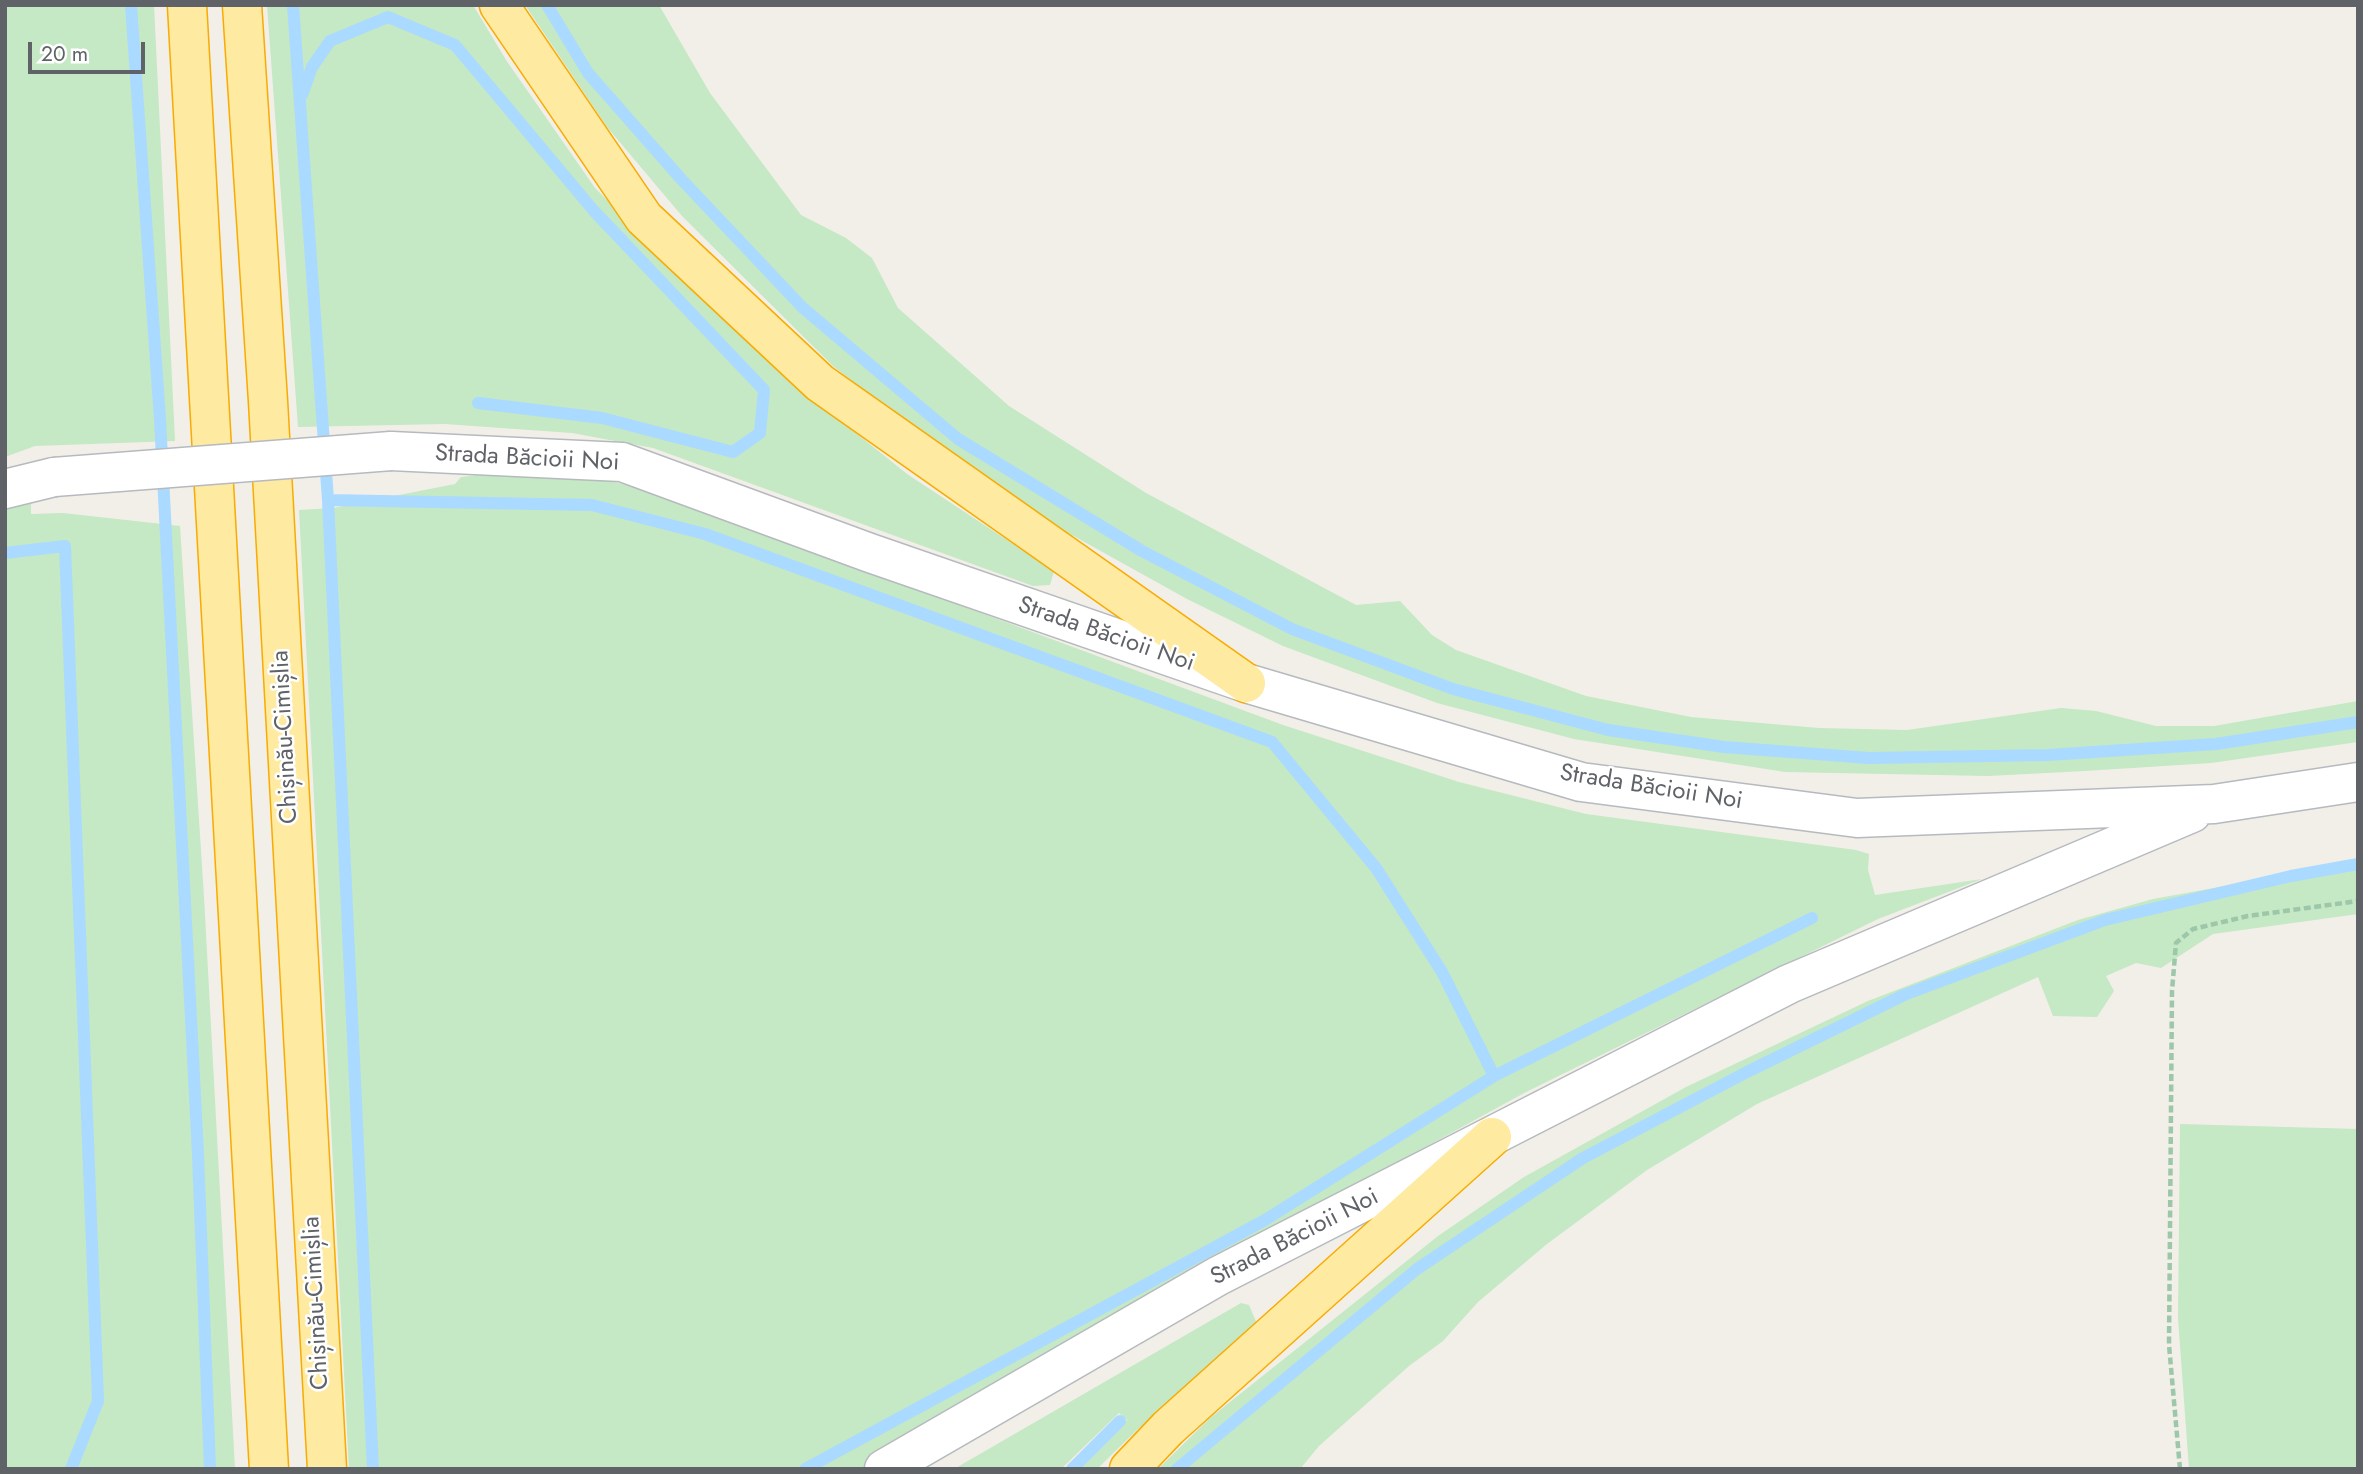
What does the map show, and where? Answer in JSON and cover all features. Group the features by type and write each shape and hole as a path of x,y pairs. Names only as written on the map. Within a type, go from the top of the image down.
{"highway":[{"path":"187,5 269,1469"},
{"name":"Chișinău-Cimișlia","path":"243,5 268,401 327,1469"},
{"path":"499,5 644,218 820,383 1246,683"},
{"path":"1129,1469 1168,1428 1492,1137"}],"main road":[{"name":"Strada Băcioii Noi","path":"5,489 54,477 391,452 622,462 870,553 1246,683 1581,782 1857,818 2214,804 2358,782"},
{"name":"Strada Băcioii Noi","path":"884,1469 1218,1276 1789,984 2214,804"}],"path":[{"path":"2179,1469 2169,1345 2172,991 2176,943 2193,929 2226,921 2358,901"}],"green space":[{"path":"5,5 154,5 175,441 35,446 5,457"},
{"path":"267,5 473,5 506,60 595,188 776,369 907,474 1054,571 1050,585 1033,586 653,448 572,433 445,424 298,427"},
{"path":"525,5 659,5 710,93 801,215 846,238 872,258 898,308 1009,406 1146,493 1356,605 1400,601 1432,635 1456,650 1586,696 1691,717 1819,728 1907,730 2061,708 2096,711 2156,726 2214,726 2358,701 2358,742 2211,763 2085,771 1988,776 1785,772 1574,739 1437,703 1283,646 1187,599 1054,525 919,432 834,367 682,216 607,127"},
{"path":"497,473 565,476 614,482 658,493 1283,725 1459,782 1586,814 1856,850 1869,854 1868,870 1875,895 1982,879 1878,919 1526,1092 1217,1261 869,1469 349,1469 299,510 333,508 455,484 461,477"},
{"path":"31,502 31,514 63,513 180,526 204,897 235,1469 5,1469 5,504"},
{"path":"2358,862 2358,914 2213,934 2161,968 2136,963 2106,976 2114,991 2097,1017 2053,1016 2038,977 1757,1104 1647,1170 1547,1244 1478,1302 1443,1341 1409,1366 1319,1446 1300,1469 1158,1469 1210,1418 1438,1236 1524,1177 1686,1087 1868,1001 2078,920 2153,899"},
{"path":"2180,1124 2358,1129 2358,1469 2189,1469 2178,1318"},
{"path":"1241,1303 1249,1305 1257,1324 1247,1337 1138,1429 1097,1469 1078,1469 1127,1420 1119,1413 1061,1469 954,1469"}],"waterway":[{"path":"131,5 160,419 198,1154 210,1469"},
{"path":"293,5 328,500 373,1469"},
{"path":"547,5 588,73 682,180 803,308 958,439 1142,551 1292,629 1453,689 1608,730 1724,747 1869,758 2048,755 2216,744 2358,722"},
{"path":"302,95 312,67 330,41 388,17 455,45 594,211 764,390 760,433 733,452 602,418 478,403"},
{"path":"328,500 592,505 705,534 1272,742 1376,868 1442,972 1494,1076"},
{"path":"5,553 65,546 98,1401 71,1469"},
{"path":"1177,1469 1417,1269 1583,1158 1747,1072 1904,995 2105,920 2291,876 2358,864"},
{"path":"805,1469 1265,1220 1494,1076 1812,918"},
{"path":"1072,1469 1120,1421"}]}
